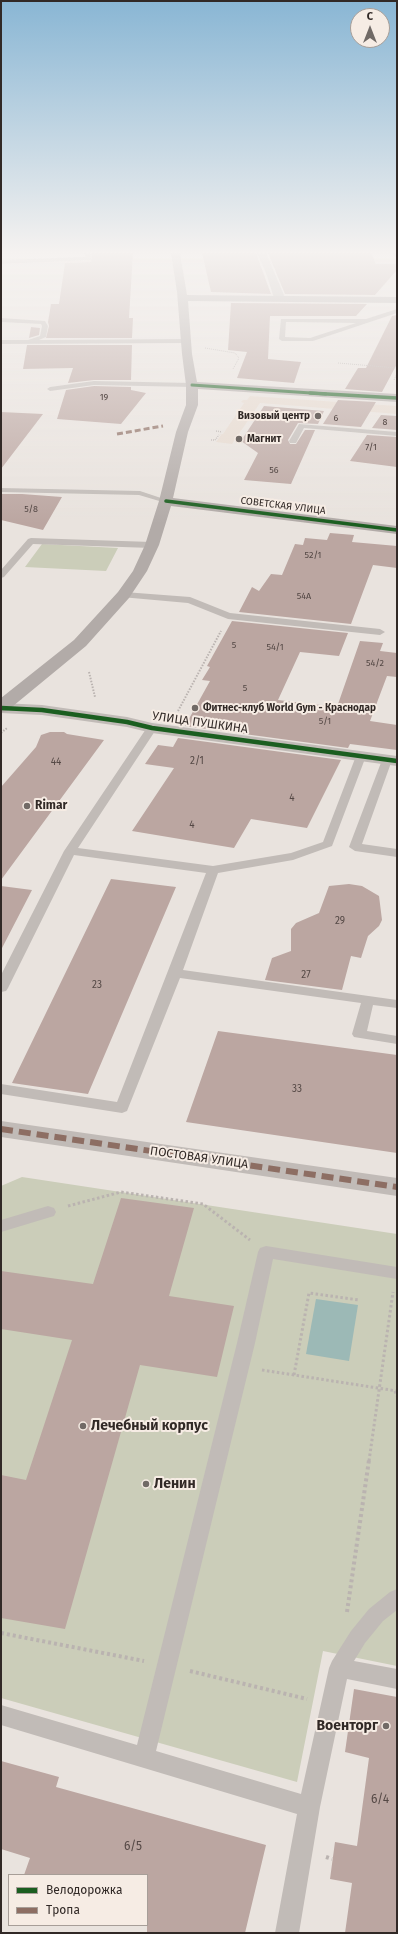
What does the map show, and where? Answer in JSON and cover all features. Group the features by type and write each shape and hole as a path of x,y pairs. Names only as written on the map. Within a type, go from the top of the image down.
{"main road":[{"path":"1,708 80,643 124,594 140,571 152,545 166,501 182,432 192,405 192,384 187,343"},
{"path":"192,384 396,397"},
{"name":"СОВЕТСКАЯ УЛИЦА","path":"166,501 397,530"}],"street":[{"name":"УЛИЦА ПУШКИНА","path":"1,708 50,711 127,722 152,728 392,761"},
{"name":"ПОСТОВАЯ УЛИЦА","path":"1,1129 397,1187"}],"lane":[{"path":"50,389 94,383 192,384"},
{"path":"293,441 302,426 397,434"},
{"path":"1,490 140,493 166,501"},
{"path":"1,575 31,541 152,545"},
{"path":"124,594 190,600 228,616 380,632"},
{"path":"1,988 70,851 152,728"},
{"path":"70,851 213,870 293,856 328,844 361,756"},
{"path":"392,761 355,847 397,853"},
{"path":"1,1090 122,1108 175,973 213,870"},
{"path":"175,973 397,1004"},
{"path":"368,1000 359,1034 397,1040"},
{"path":"1,1226 48,1212"},
{"path":"144,1758 240,1366 266,1252 396,1273"},
{"path":"287,1933 309,1807 339,1668 358,1637 376,1615 397,1598"},
{"path":"339,1668 397,1679"},
{"path":"1,1714 309,1807"}],"path":[{"path":"204,348 235,353 238,358 232,371"},
{"path":"338,364 397,368"},
{"path":"211,440 215,440 222,432 216,431"},
{"path":"174,718 228,616"},
{"path":"89,672 96,700"},
{"path":"1,733 9,727"},
{"path":"48,1212 121,1192 203,1204 266,1252"},
{"path":"347,1614 378,1389 396,1273"},
{"path":"294,1375 309,1292 359,1300"},
{"path":"240,1366 396,1391 397,1396"},
{"path":"1,1633 166,1665 330,1705"}],"green space":[{"path":"42,544 118,548 106,571 25,567"},
{"path":"22,1177 397,1234 397,1666 323,1651 297,1782 1,1698 1,1186"}],"shaded area":[{"path":"250,396 397,406 397,414 260,403 232,444 216,442 221,435 218,435 223,434 244,403 241,402 243,400 247,400"}],"water":[{"path":"316,1299 358,1305 349,1361 306,1354"}],"building":[{"path":"228,343 269,343 268,359 301,362 294,383 237,378 247,352 228,350"},
{"path":"378,343 397,343 397,364 382,392 345,389 358,368 366,368"},
{"path":"27,345 132,345 131,380 94,380 68,383 73,368 23,369"},
{"path":"94,386 131,387 131,390 146,393 121,424 57,419 66,390"},
{"path":"338,400 376,402 361,427 323,424"},
{"path":"264,406 324,411 318,424 298,423 288,440 290,444 296,444 305,430 315,430 291,484 244,480 258,453 241,441"},
{"path":"1,412 43,414 1,469"},
{"path":"381,415 397,416 397,430 372,428"},
{"path":"367,435 397,437 397,467 350,461"},
{"path":"1,494 62,497 43,530 1,520"},
{"path":"330,533 354,535 352,542 397,546 397,568 373,565 351,624 239,612 252,587 259,591 271,574 282,575 295,544 303,545 305,538 327,540"},
{"path":"232,621 348,633 339,656 300,652 278,700 337,707 360,641 383,643 380,651 397,653 397,677 387,676 370,721 397,725 397,750 350,744 348,748 185,726 210,681 202,680 210,667 207,666"},
{"path":"50,732 64,732 67,734 104,740 1,880 1,787 36,747 41,735"},
{"path":"178,738 341,760 307,828 251,819 234,848 132,831 174,768 145,764 158,745 173,747"},
{"path":"111,879 176,887 88,1094 12,1083"},
{"path":"349,884 362,886 379,896 382,920 379,926 368,936 361,958 351,956 342,990 265,980 272,958 291,951 291,929 296,923 319,913 329,886"},
{"path":"1,886 32,890 1,950"},
{"path":"218,1031 397,1055 397,1153 186,1122"},
{"name":"Лечебный корпус","path":"121,1198 194,1208 169,1296 234,1306 217,1377 140,1365 65,1629 1,1618 1,1475 26,1480 72,1340 1,1329 1,1271 93,1284"},
{"path":"354,1689 397,1697 397,1933 345,1933 352,1883 330,1879 335,1842 357,1846 369,1758 345,1752"},
{"path":"1,1761 59,1777 56,1787 266,1845 245,1933 147,1933 148,1874 24,1874 30,1858 1,1849"}],"marked path":[{"path":"117,434 163,426"},
{"path":"1,1129 397,1187"}],"cycle path":[{"path":"192,385 397,398"},
{"path":"166,501 397,530"},
{"path":"1,708 42,710 127,722 152,728 397,761"}],"place":[{"name":"Визовый центр","path":"318,416"},
{"name":"Магнит","path":"239,439"},
{"name":"Фитнес-клуб World Gym - Краснодар","path":"195,708"},
{"name":"Rimar","path":"27,806"},
{"name":"Лечебный корпус","path":"83,1426"},
{"name":"Ленин","path":"146,1484"},
{"name":"Военторг","path":"386,1726"}]}
